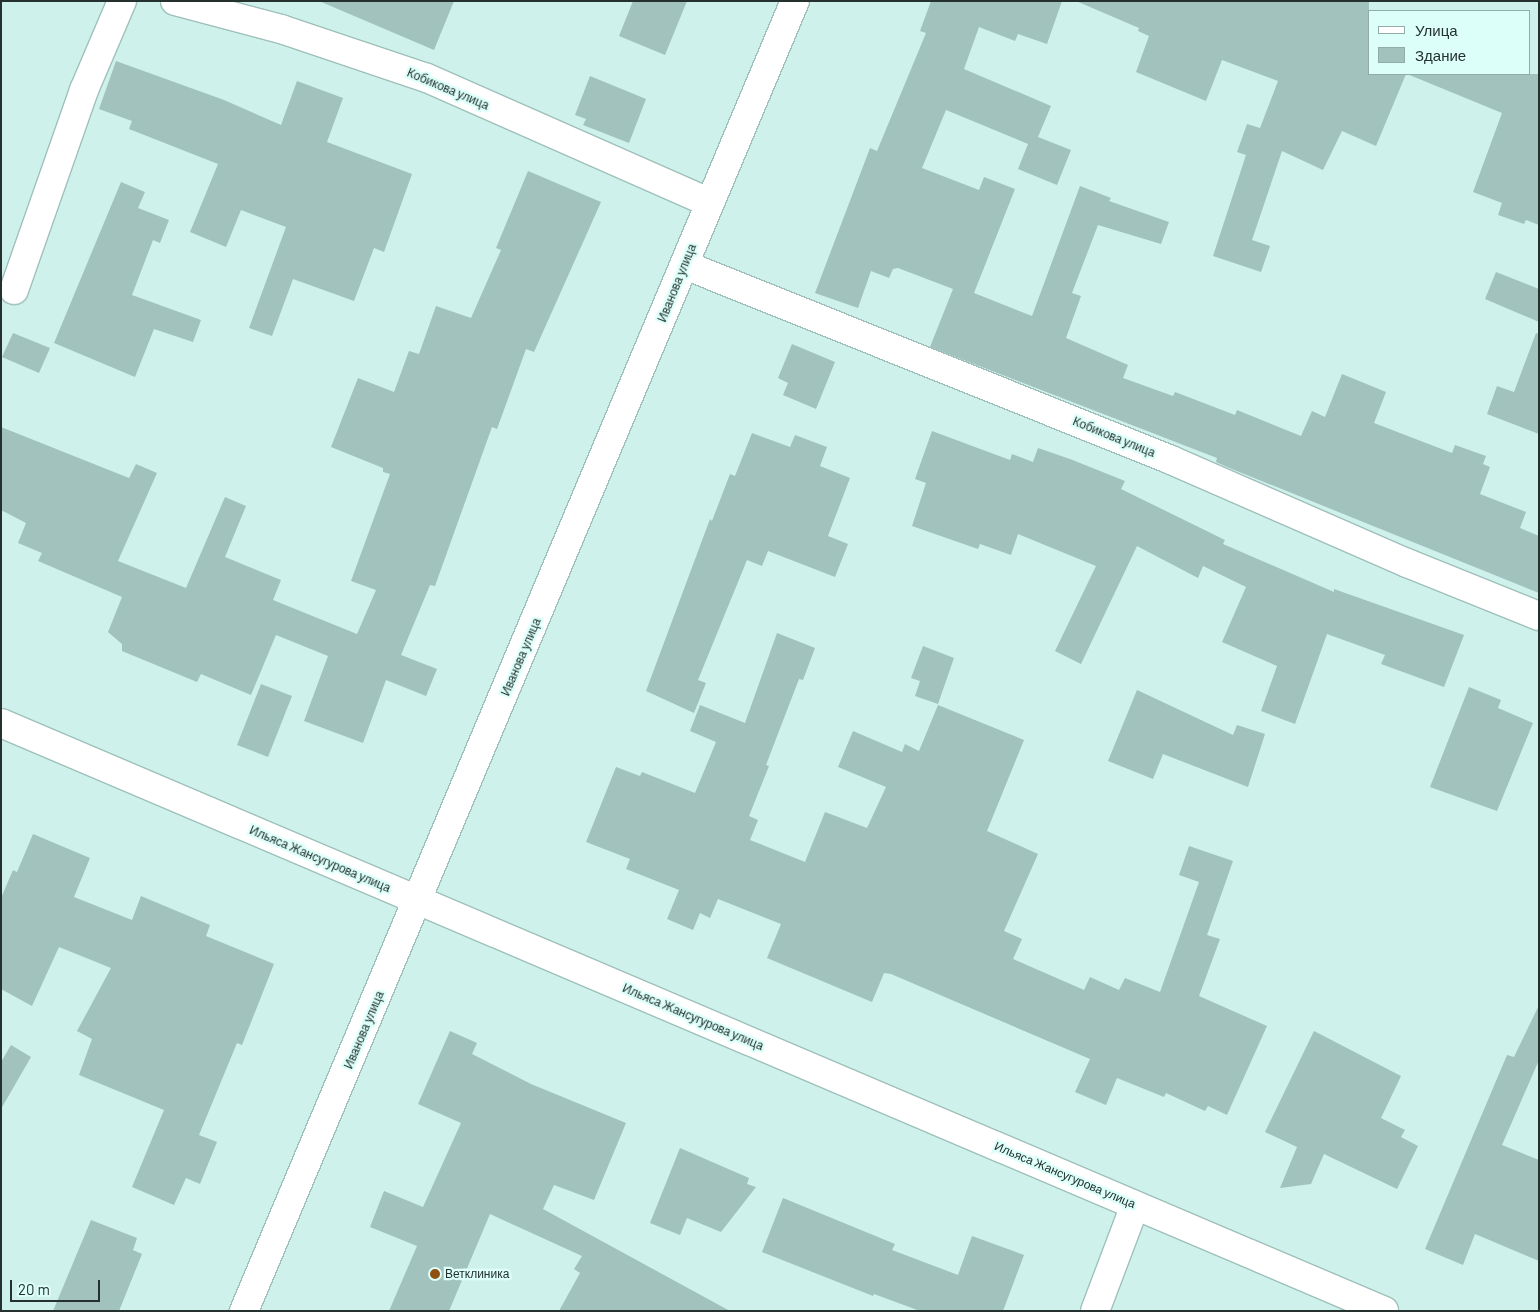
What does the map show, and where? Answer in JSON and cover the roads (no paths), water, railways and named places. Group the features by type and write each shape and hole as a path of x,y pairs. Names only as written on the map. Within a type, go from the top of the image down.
{"street":[{"path":"14,290 84,90 122,1"},
{"name":"Кобикова улица","path":"175,1 281,29 427,78 710,204"},
{"name":"Иванова улица","path":"244,1311 419,901 795,1"},
{"name":"Кобикова улица","path":"685,265 1171,460 1407,563 1539,616"},
{"name":"Ильяса Жансугурова улица","path":"1,723 1384,1311"},
{"path":"1094,1311 1134,1205"}],"place":[{"name":"Ветклиника","path":"435,1274"}]}
